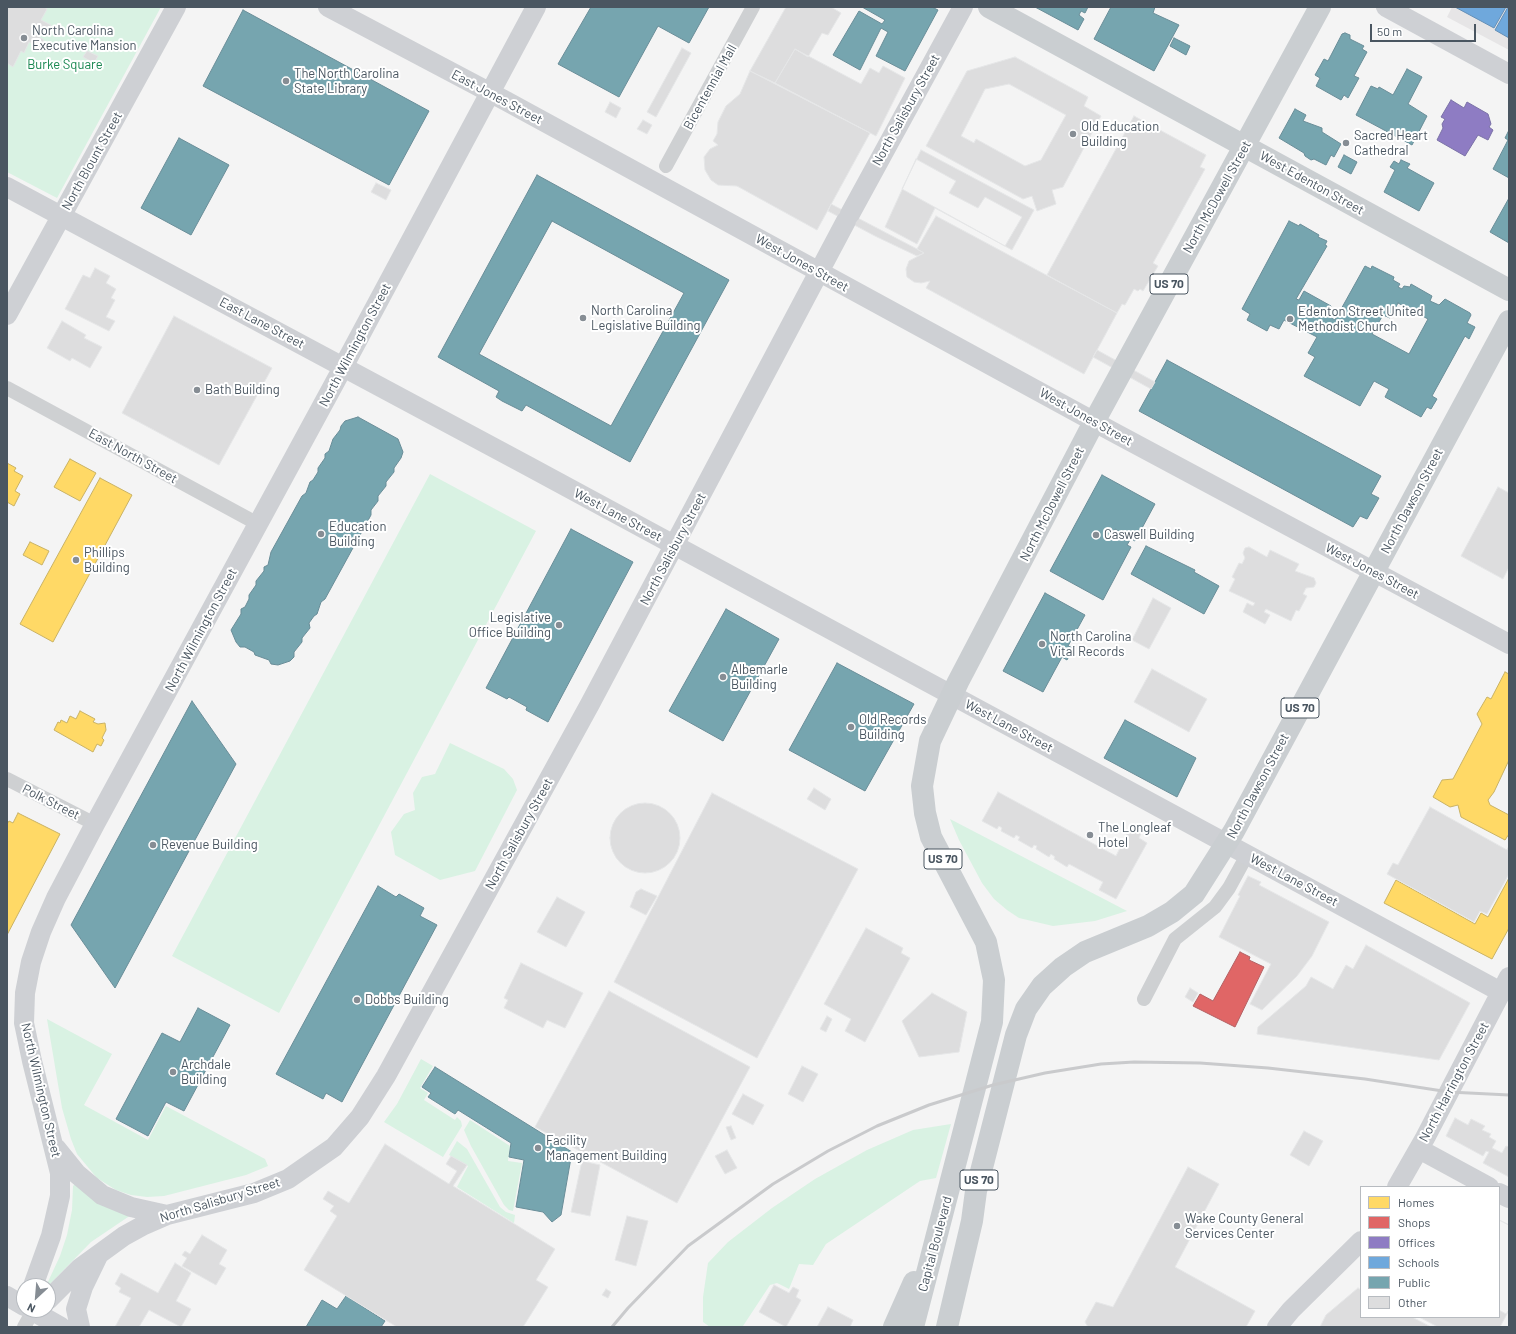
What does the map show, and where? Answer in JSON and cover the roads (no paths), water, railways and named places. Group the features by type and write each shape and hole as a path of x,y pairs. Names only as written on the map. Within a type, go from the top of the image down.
{"main road":[{"name":"North Blount Street","path":"7,315 176,7"},
{"name":"East Jones Street","path":"328,7 490,92 665,188"},
{"name":"North Wilmington Street","path":"36,1278 51,1236 60,1196 60,1173 24,1023 25,993 41,932 95,824 536,7"},
{"name":"North Salisbury Street","path":"56,1289 71,1275 124,1236 144,1225 167,1215 254,1193 288,1179 334,1147 360,1118 386,1076 675,546 848,217 963,7"},
{"name":"West Edenton Street","path":"989,7 1509,290"},
{"name":"North McDowell Street","path":"992,1022 994,980 986,942 931,837 925,813 922,786 930,741 951,695 1094,422 1320,7"},
{"path":"1386,7 1509,74"},
{"name":"East Lane Street","path":"7,186 517,460"},
{"name":"West Jones Street","path":"665,188 1094,422 1509,644"},
{"name":"North Dawson Street","path":"947,1327 972,1222 976,1191 1016,1035 1026,1009 1042,986 1063,967 1085,952 1148,926 1172,912 1194,894 1227,844 1509,321"},
{"name":"West Lane Street","path":"517,460 1247,855 1505,985"},
{"name":"North Harrington Street","path":"1398,1186 1419,1149 1505,985"},
{"name":"Capital Boulevard","path":"913,1327 992,1022"},
{"path":"53,1144 77,1174 102,1195 131,1207 167,1215"},
{"path":"1419,1149 1487,1186"},
{"path":"1500,1194 1509,1198"},
{"path":"894,1327 943,1215"},
{"path":"1277,1327 1291,1310 1360,1242"},
{"path":"80,1327 76,1309 83,1287 98,1256"},
{"path":"7,1296 16,1301"},
{"path":"45,1318 61,1327"}],"street":[{"name":"Bicentennial Mall","path":"666,166 753,7"},
{"name":"East North Street","path":"7,388 258,524"},
{"name":"Polk Street","path":"7,779 95,824"},
{"name":"North Dawson Street","path":"1144,999 1175,939 1214,907 1229,888 1247,855"}],"railway":[{"path":"612,1327 628,1308 688,1246 773,1184 828,1151 877,1126 929,1105 993,1085 1045,1073 1101,1064 1134,1062 1200,1063 1268,1068 1365,1079 1449,1092 1509,1095"}],"place":[{"name":"North Carolina Executive Mansion","path":"24,38"},
{"name":"The North Carolina State Library","path":"286,81"},
{"name":"Old Education Building","path":"1073,134"},
{"name":"Sacred Heart Cathedral","path":"1346,143"},
{"name":"North Carolina Legislative Building","path":"583,318"},
{"name":"Edenton Street United Methodist Church","path":"1290,319"},
{"name":"Bath Building","path":"197,390"},
{"name":"Education Building","path":"321,534"},
{"name":"Caswell Building","path":"1096,535"},
{"name":"Phillips Building","path":"76,560"},
{"name":"Legislative Office Building","path":"559,625"},
{"name":"North Carolina Vital Records","path":"1042,644"},
{"name":"Albemarle Building","path":"723,677"},
{"name":"Old Records Building","path":"851,727"},
{"name":"The Longleaf Hotel","path":"1090,835"},
{"name":"Revenue Building","path":"153,845"},
{"name":"Dobbs Building","path":"357,1000"},
{"name":"Archdale Building","path":"173,1072"},
{"name":"Facility Management Building","path":"538,1148"},
{"name":"Wake County General Services Center","path":"1177,1226"}],"park label":[{"name":"Burke Square","path":"65,65"}]}
